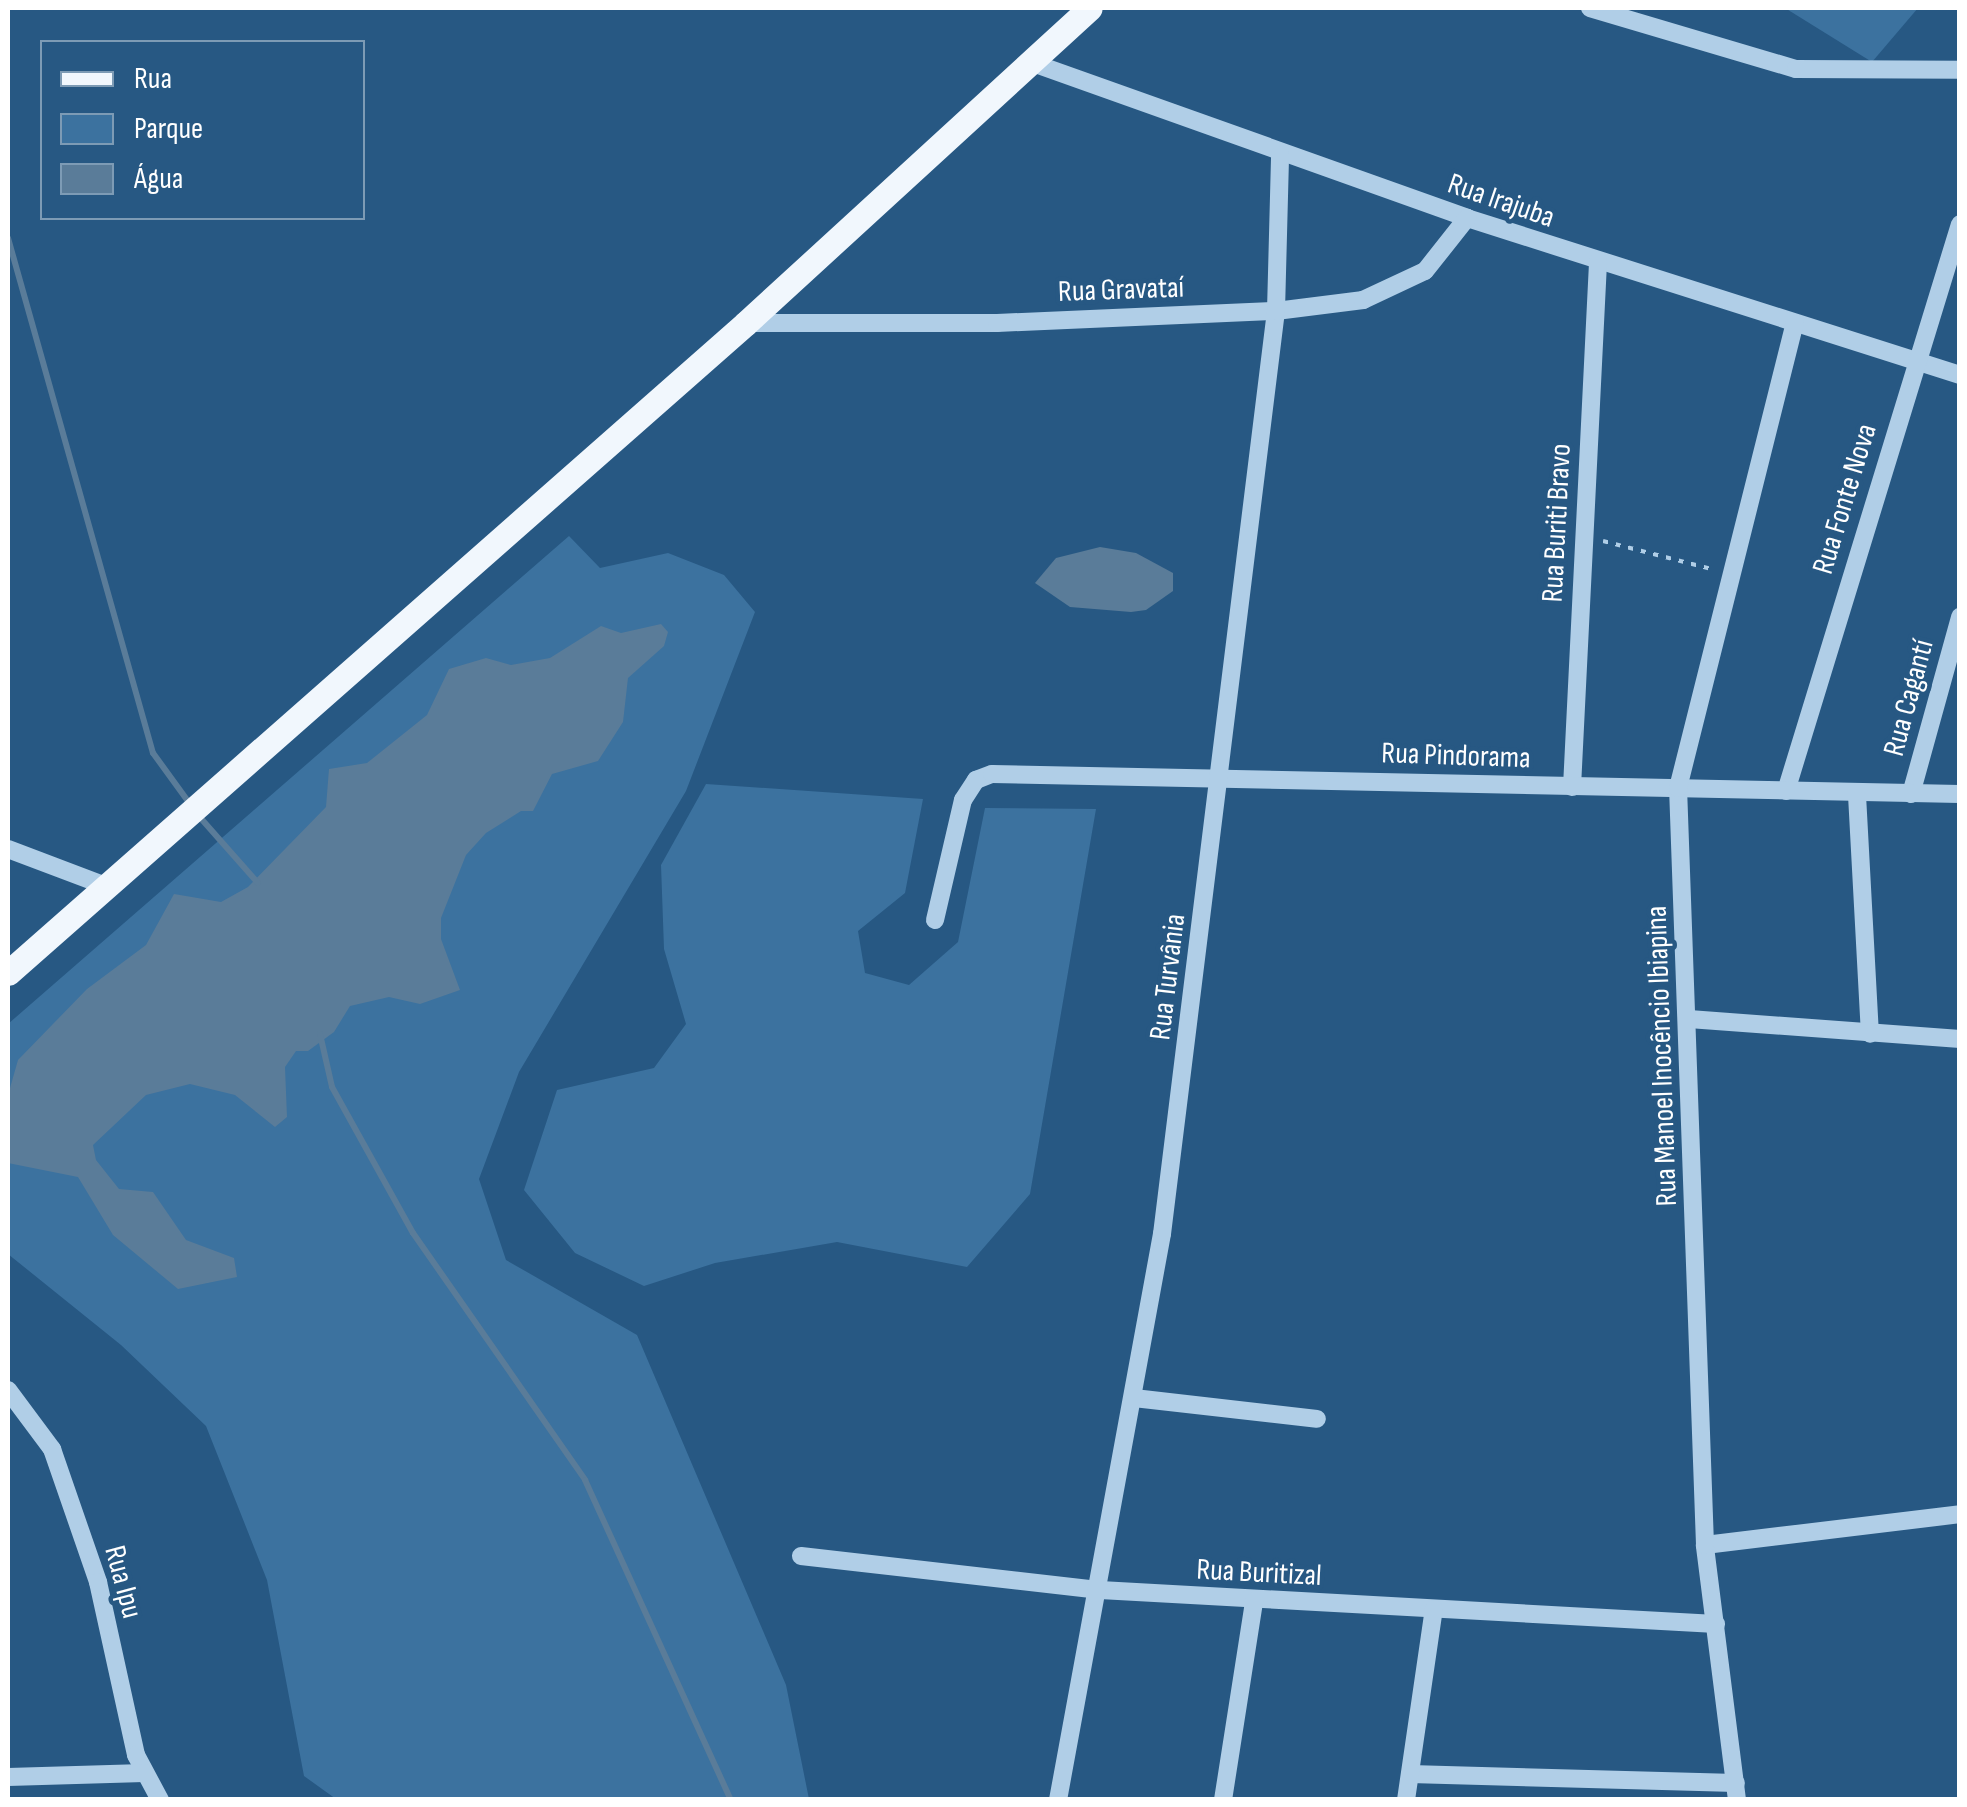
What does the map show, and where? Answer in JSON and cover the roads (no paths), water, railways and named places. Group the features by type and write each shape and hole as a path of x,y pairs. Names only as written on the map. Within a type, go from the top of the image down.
{"main road":[{"path":"8,972 746,323 1090,8"}],"street":[{"path":"1590,8 1796,69 1960,70"},
{"name":"Rua Irajuba","path":"1030,62 1280,155 1467,218 1960,375"},
{"name":"Rua Turvânia","path":"1058,1800 1100,1590 1162,1234 1222,775 1276,311 1280,155"},
{"name":"Rua Gravataí","path":"746,323 997,323 1276,311 1363,300 1425,271 1467,218"},
{"name":"Rua Fonte Nova","path":"1786,791 1914,362 1960,224"},
{"name":"Rua Buriti Bravo","path":"1572,787 1598,262"},
{"name":"Rua Manoel Inocêncio Ibiapina","path":"1736,1791 1706,1545 1690,1019 1678,788 1795,324"},
{"name":"Rua Cagantí","path":"1911,794 1960,617"},
{"name":"Rua Pindorama","path":"935,920 962,800 976,780 1022,771 1856,795 1960,794"},
{"path":"1856,795 1870,1034"},
{"path":"8,848 106,886"},
{"path":"1690,1019 1960,1039"},
{"name":"Rua Ipu","path":"8,1390 52,1449 98,1582 144,1773 160,1800"},
{"path":"1134,1398 1317,1418"},
{"path":"1706,1545 1960,1514"},
{"name":"Rua Buritizal","path":"801,1556 1100,1590 1716,1624"},
{"path":"1223,1800 1254,1601"},
{"path":"1406,1800 1434,1608"},
{"path":"8,1777 144,1773"},
{"path":"1410,1774 1736,1791"}],"water":[{"path":"1100,547 1136,553 1173,573 1173,591 1146,610 1131,612 1070,607 1035,583 1056,558"},
{"path":"661,624 668,632 664,646 628,678 623,722 598,761 552,774 533,811 521,811 486,833 466,855 441,918 441,939 460,990 420,1004 389,997 350,1006 334,1032 308,1051 296,1051 285,1067 287,1117 275,1127 235,1095 190,1084 146,1095 93,1145 96,1160 119,1189 153,1192 186,1240 234,1258 237,1277 178,1289 113,1235 78,1177 8,1163 8,1095 18,1060 87,989 146,945 174,894 221,902 248,887 326,807 329,769 367,763 427,715 449,669 486,658 511,665 550,658 601,626 621,633"}],"waterway":[{"path":"8,238 153,753 190,804"},
{"path":"197,814 258,883"},
{"path":"320,1034 332,1087 413,1233 585,1480 731,1800"}]}
